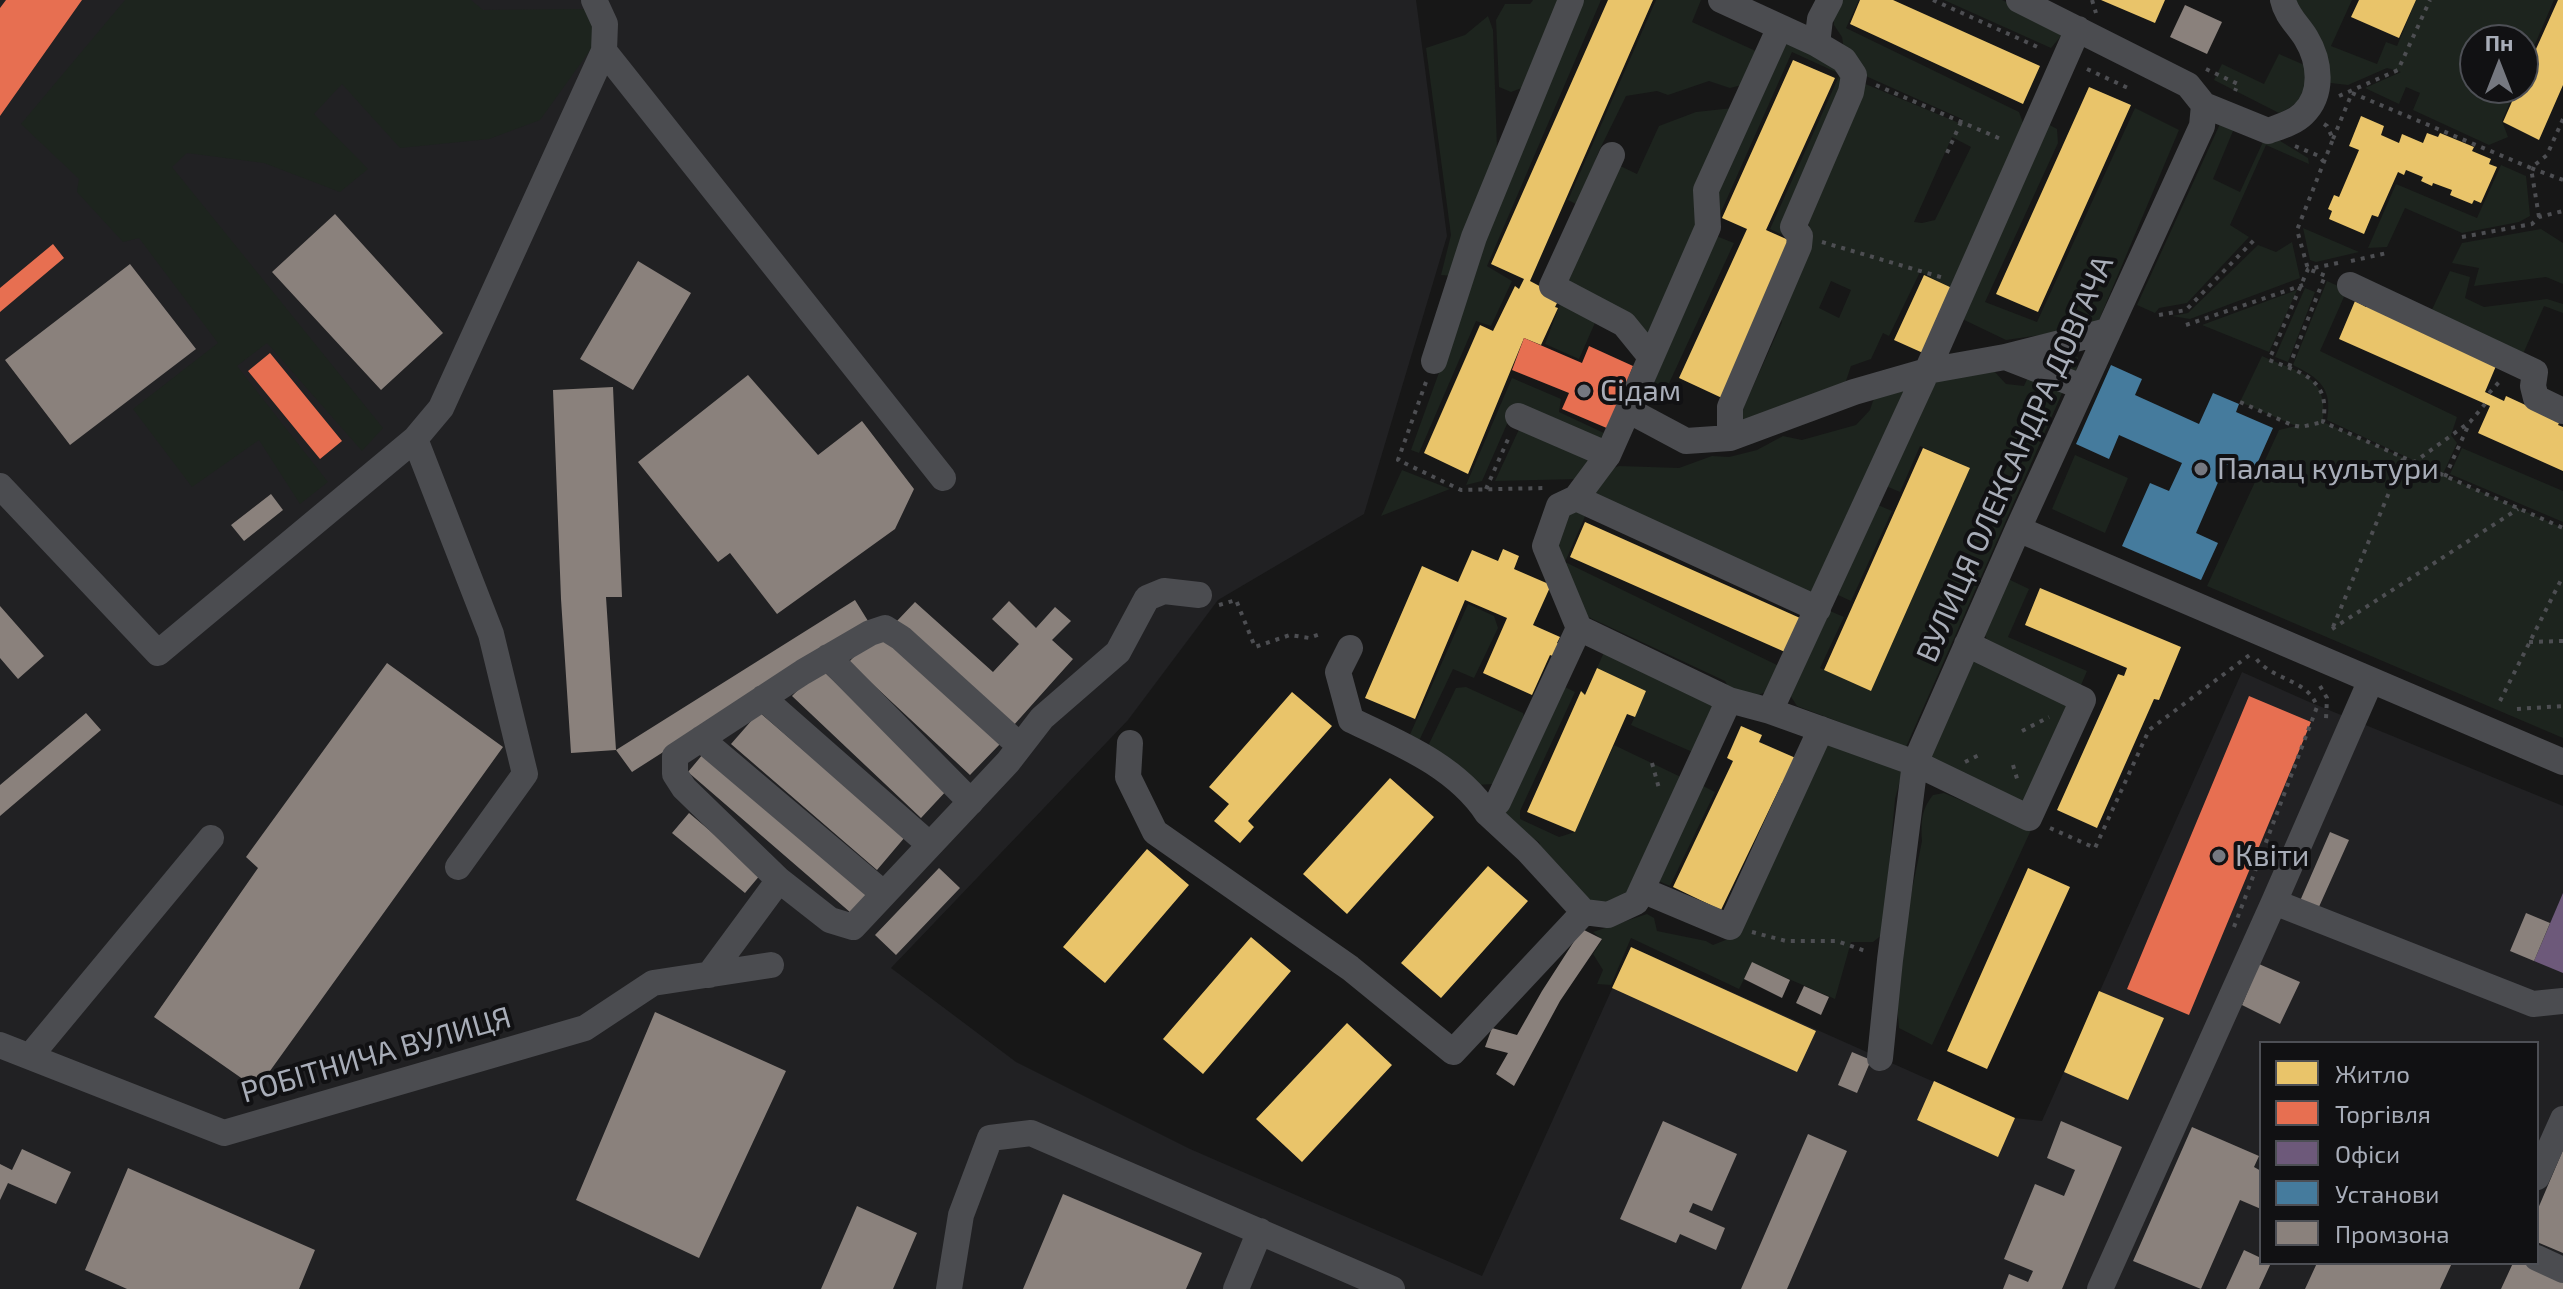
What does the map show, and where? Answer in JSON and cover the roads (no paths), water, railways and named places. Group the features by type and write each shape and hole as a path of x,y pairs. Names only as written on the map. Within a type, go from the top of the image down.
{"street":[{"path":"0,486 158,653 415,439 441,408 604,51 605,24 594,0"},
{"path":"1434,361 1474,237 1571,0"},
{"path":"1721,0 1817,44 1844,60 1854,75 1851,92 1793,227 1800,236 1799,246 1730,407 1730,438"},
{"path":"1817,44 1820,19 1830,0"},
{"path":"2019,0 2050,6 2078,29 2188,85 2204,105 2268,131 2302,116 2318,87 2313,49 2285,9 2283,0"},
{"path":"1780,27 1706,190 1708,227 1608,455 1576,498 1559,506 1545,546 1579,628 1729,700 1770,711 1915,763 2029,818 2083,700 1967,644"},
{"path":"1770,711 1927,371 2078,29"},
{"path":"604,51 943,478"},
{"name":"ВУЛИЦЯ ОЛЕКСАНДРА ДОВГАЧА","path":"1880,1058 1915,763 2107,331 2202,126 2204,105"},
{"path":"1612,155 1552,286 1624,324 1650,356"},
{"path":"2350,285 2535,372 2533,386 2536,398 2563,411"},
{"path":"1628,410 1686,441 1730,438 1854,392 1927,371 2005,357 2107,331"},
{"path":"2005,357 2082,387"},
{"path":"1518,416 1608,455"},
{"path":"415,439 491,634 525,774 458,867"},
{"path":"1576,498 1818,609"},
{"path":"2018,529 2563,762"},
{"path":"1020,746 901,638 885,628 828,657 675,756 675,774 684,788 779,880 830,920 853,927 971,802 1020,746 1042,718 1118,652 1147,598 1164,591 1199,595"},
{"path":"1487,813 1498,802 1579,628"},
{"path":"1350,648 1338,672 1351,720 1417,752 1474,794 1487,813 1528,851 1584,912 1608,915 1639,896 1729,700"},
{"path":"828,657 971,802"},
{"path":"2100,1289 2371,680"},
{"path":"763,698 930,845"},
{"path":"1639,896 1730,927 1821,729"},
{"path":"701,739 884,894"},
{"path":"1130,743 1128,777 1155,832 1350,968 1453,1052 1584,912"},
{"path":"31,1055 211,838"},
{"path":"709,975 779,880"},
{"path":"2274,902 2533,1004 2563,1001"},
{"name":"РОБІТНИЧА ВУЛИЦЯ","path":"0,1045 224,1133 585,1028 653,983 771,965"},
{"path":"2539,1173 2563,1119"},
{"path":"949,1289 961,1215 990,1138 1031,1133 1392,1289"},
{"path":"1236,1289 1260,1231"},
{"path":"2539,1259 2563,1270"}],"place":[{"name":"Сідам","path":"1584,391"},
{"name":"Палац культури","path":"2201,469"},
{"name":"Квіти","path":"2219,856"}]}
